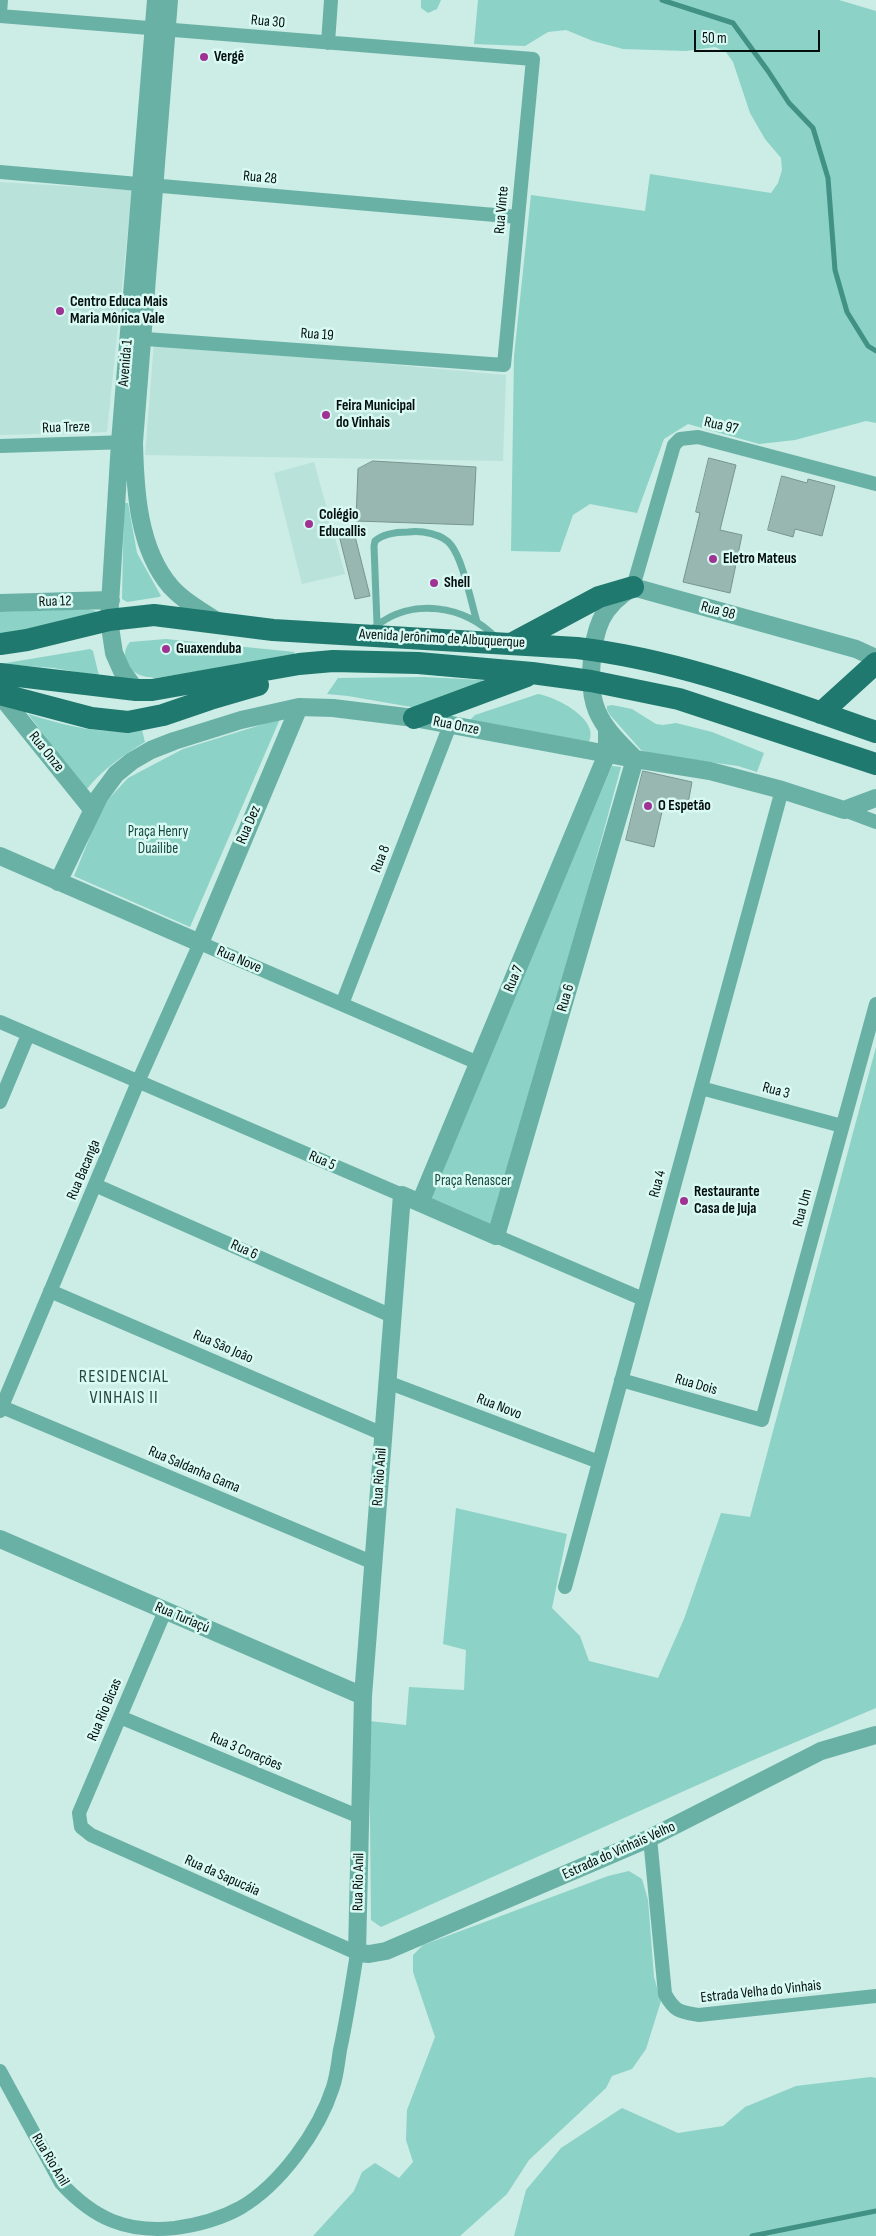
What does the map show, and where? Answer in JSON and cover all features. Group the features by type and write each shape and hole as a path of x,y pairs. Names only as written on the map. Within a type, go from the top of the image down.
{"main road":[{"path":"506,642 599,597 634,587"},
{"name":"Avenida Jerônimo de Albuquerque","path":"0,644 26,640 110,610 273,630 372,629 594,650 676,666 876,732"},
{"name":"Avenida Jerônimo de Albuquerque","path":"0,674 136,690 167,689 317,662 418,663 532,674 591,681 662,695 707,707 876,764"},
{"path":"0,695 91,718 128,722 163,715 210,699 291,678 353,668 418,663"},
{"path":"822,713 876,663"},
{"path":"414,718 532,674"}],"street":[{"path":"0,15 1,0"},
{"name":"Avenida 1","path":"156,0 160,29"},
{"name":"Avenida 1","path":"136,690 122,671 114,653 110,610 127,442 160,29 169,0"},
{"path":"328,43 331,0"},
{"name":"Rua 30","path":"0,15 533,59"},
{"name":"Rua Vinte","path":"504,364 533,59"},
{"name":"Rua 28","path":"0,172 518,217"},
{"name":"Rua 19","path":"135,338 504,364"},
{"name":"Rua 97","path":"634,587 674,445 680,439 698,437 876,484"},
{"name":"Avenida 1","path":"127,442 147,543 153,560 173,589 194,606 222,624"},
{"name":"Rua Treze","path":"0,446 127,442"},
{"path":"634,587 618,598 606,611 601,620 594,650 591,681 596,709 607,729 635,760"},
{"name":"Rua 98","path":"634,587 856,649 876,658"},
{"name":"Rua 12","path":"0,603 110,610"},
{"name":"Rua Onze","path":"0,695 92,809"},
{"name":"Rua Onze","path":"58,882 92,809 116,774 151,750 174,741 241,720 299,707 333,708 414,718 635,760 710,771 782,790 876,822"},
{"name":"Rua Dez","path":"200,943 299,707"},
{"name":"Rua 8","path":"342,1004 450,725"},
{"path":"607,729 607,754"},
{"name":"Rua 7","path":"420,1203 607,754"},
{"name":"Rua 6","path":"496,1236 635,760"},
{"name":"Rua 4","path":"565,1587 782,790"},
{"path":"844,810 876,798"},
{"name":"Rua Nove","path":"0,856 478,1063"},
{"name":"Rua Bacanga","path":"1,1409 138,1082 200,943"},
{"name":"Rua Um","path":"762,1420 876,1004"},
{"name":"Rua 5","path":"0,1022 643,1299"},
{"path":"0,1102 28,1035"},
{"name":"Rua 3","path":"701,1088 842,1126"},
{"name":"Rua 6","path":"95,1184 392,1316"},
{"name":"Rua Rio Anil","path":"0,2071 61,2183 73,2196 88,2207 116,2223 141,2229 178,2228 205,2222 231,2213 252,2200 294,2158 310,2137 333,2086 357,1953 363,1696 402,1195"},
{"name":"Rua São João","path":"50,1291 383,1434"},
{"name":"Rua Dois","path":"621,1380 762,1420"},
{"name":"Rua Novo","path":"387,1382 599,1462"},
{"name":"Rua Saldanha Gama","path":"1,1409 374,1562"},
{"name":"Rua Turiaçú","path":"0,1540 363,1696"},
{"name":"Rua Rio Bicas","path":"79,1822 78,1813 165,1611"},
{"name":"Rua 3 Corações","path":"120,1717 360,1818"},
{"name":"Estrada do Vinhais Velho","path":"357,1953 369,1954 386,1951 650,1838 832,1746 876,1735"},
{"name":"Rua da Sapucáia","path":"79,1822 81,1827 91,1835 357,1953"},
{"name":"Estrada Velha do Vinhais","path":"650,1838 665,1994 672,2006 680,2012 700,2016 876,1996"}],"lane":[{"path":"477,622 458,559 451,545 434,535 413,531 391,535 375,541 372,629 405,612 427,608 450,610 477,622 506,642"}],"shaded area":[{"name":"Centro Educa Mais Maria Mônica Vale","path":"0,182 132,190 107,432 0,435"},
{"name":"Feira Municipal do Vinhais","path":"154,343 506,375 503,461 145,455"},
{"name":"Colégio Educallis","path":"314,462 345,574 302,584 274,473"}],"green space":[{"path":"421,0 441,0 437,9 428,13 421,8"},
{"path":"478,0 839,0 876,11 876,423 866,421 795,440 759,444 688,424 664,439 637,513 590,504 573,515 560,552 511,551 514,356 531,195 645,211 650,174 771,193 778,183 782,170 781,158 765,139 750,113 733,62 726,52 715,47 686,51 623,49 593,41 566,30 548,32 525,46 474,44"},
{"path":"124,503 128,503 137,553 161,596 159,597 127,602 122,599"},
{"path":"88,609 96,611 94,615 0,637 0,612"},
{"path":"166,639 295,652 292,656 156,678 138,674 129,667 125,654 130,642"},
{"path":"90,649 93,651 99,676 54,668 0,664"},
{"path":"424,677 482,680 485,683 417,708 327,694 338,678"},
{"path":"538,694 565,704 582,717 591,733 589,742 470,720 475,715"},
{"path":"612,705 632,709 656,724 676,723 712,732 764,753 757,772 738,766 653,754 641,750 610,715 607,706"},
{"path":"28,714 56,722 98,730 142,730 145,742 113,763 86,790"},
{"name":"Praça Henry Duailibe","path":"280,719 190,927 74,876 103,805 128,778 183,749"},
{"name":"Praça Renascer","path":"612,766 621,767 496,1228 427,1203"},
{"path":"876,1047 876,1708 751,1761 381,1927 371,1920 369,1721 406,1725 409,1687 464,1690 466,1650 443,1644 456,1508 567,1534 552,1608 580,1636 589,1661 658,1678 684,1619 721,1513 750,1517"},
{"path":"629,1871 642,1879 648,1900 654,1977 661,2001 646,2049 632,2069 612,2076 606,2088 529,2160 507,2194 460,2236 313,2236 354,2191 362,2172 375,2163 399,2178 413,2162 406,2140 407,2110 435,2037 413,1972 413,1955 423,1945 608,1876"},
{"path":"876,2078 876,2236 514,2236 526,2190 561,2148 622,2108 678,2133 723,2126 745,2107 796,2086"}],"building":[{"name":"Eletro Mateus","path":"709,458 736,465 720,530 742,535 730,593 683,582 700,513 696,512"},
{"path":"373,461 476,467 473,525 356,521 358,469"},
{"path":"782,476 807,483 808,479 835,486 822,536 795,529 793,537 768,530"},
{"path":"353,528 370,596 355,599 338,531"},
{"name":"O Espetão","path":"643,771 692,782 687,809 664,803 654,847 626,840"}],"waterway":[{"path":"662,0 733,23 789,103 813,128 828,178 835,270 847,312 868,346 876,351"},
{"path":"752,2236 876,2211"}],"place":[{"name":"Vergê","path":"204,57"},
{"name":"Centro Educa Mais Maria Mônica Vale","path":"60,311"},
{"name":"Feira Municipal do Vinhais","path":"326,415"},
{"name":"Colégio Educallis","path":"309,524"},
{"name":"Eletro Mateus","path":"713,559"},
{"name":"Shell","path":"434,583"},
{"name":"Guaxenduba","path":"166,649"},
{"name":"O Espetão","path":"648,806"},
{"name":"Restaurante Casa de Juja","path":"684,1201"}],"district":[{"name":"RESIDENCIAL VINHAIS II","path":"124,1387"}]}
